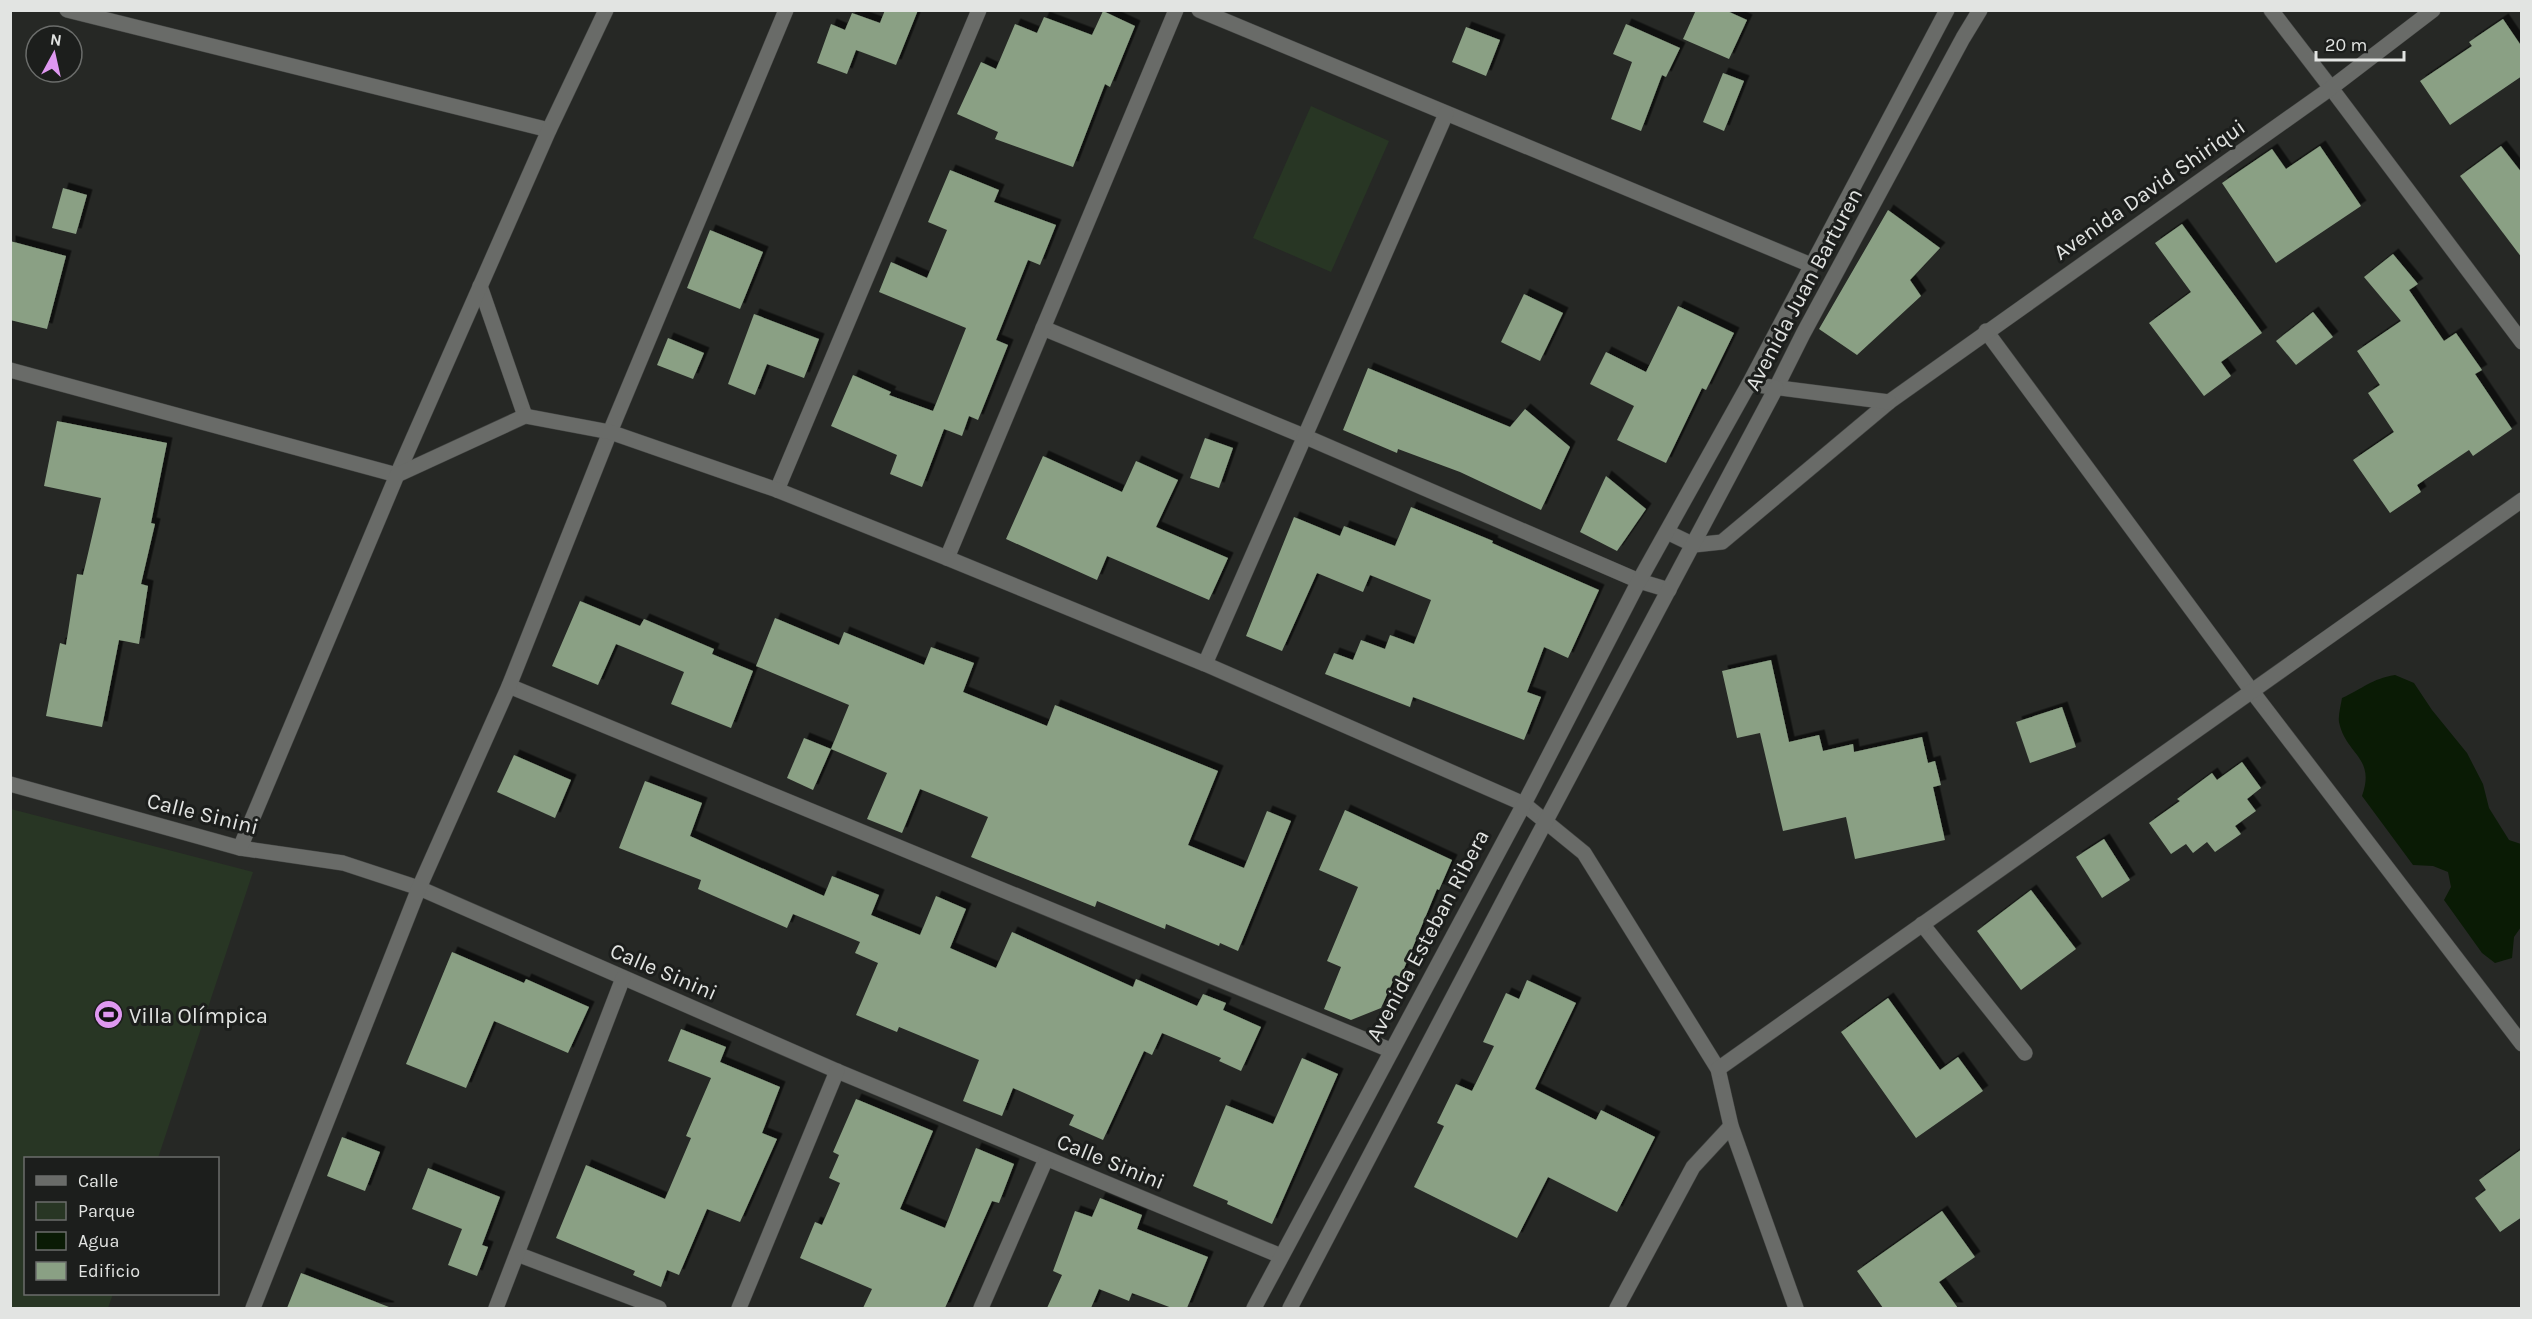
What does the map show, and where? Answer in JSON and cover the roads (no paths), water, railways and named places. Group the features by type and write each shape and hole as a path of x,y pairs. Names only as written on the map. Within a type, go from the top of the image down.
{"street":[{"path":"67,10 549,130"},
{"path":"240,848 480,286 549,130 606,10"},
{"path":"253,1308 419,888 509,686 610,432 786,10"},
{"path":"777,490 979,10"},
{"path":"946,558 1176,10"},
{"path":"1199,10 1811,265"},
{"name":"Avenida Juan Barturen","path":"1639,581 1749,384 1947,10"},
{"name":"Avenida Juan Barturen","path":"1669,590 1803,334 1962,38 1980,10"},
{"path":"2271,10 2522,342"},
{"name":"Avenida David Shiriqui","path":"1694,545 1722,542 1889,402 2331,88 2433,10"},
{"path":"1205,664 1446,114"},
{"path":"480,286 525,416"},
{"path":"1043,327 1306,437 1639,581 1669,590 1290,1308"},
{"path":"1986,331 2251,690 2522,1044"},
{"path":"10,370 398,475 525,416 610,432 777,490 946,558 1205,664 1524,804 1584,853 1718,1069 1731,1126 1796,1308"},
{"path":"1749,384 1889,402"},
{"path":"1718,1069 2522,500"},
{"path":"1666,532 1694,545"},
{"name":"Avenida Esteban Ribera","path":"1254,1308 1390,1050 1524,804 1639,581"},
{"path":"509,686 1390,1050"},
{"name":"Calle Sinini","path":"10,784 240,848 343,863 419,888 837,1071 1281,1256"},
{"path":"1922,924 2025,1053"},
{"path":"496,1308 623,978"},
{"path":"739,1308 837,1071"},
{"path":"1617,1308 1693,1167 1731,1126"},
{"path":"981,1308 1046,1159"},
{"path":"518,1254 659,1308"}],"water":[{"path":"2395,675 2414,683 2432,710 2467,753 2483,784 2489,808 2509,840 2521,844 2521,927 2514,937 2512,958 2495,963 2482,953 2444,900 2451,887 2448,872 2433,866 2413,865 2362,796 2365,783 2363,764 2348,742 2339,722 2342,698 2373,681"}],"place":[{"name":"Villa Olímpica","path":"108,1015"}]}
